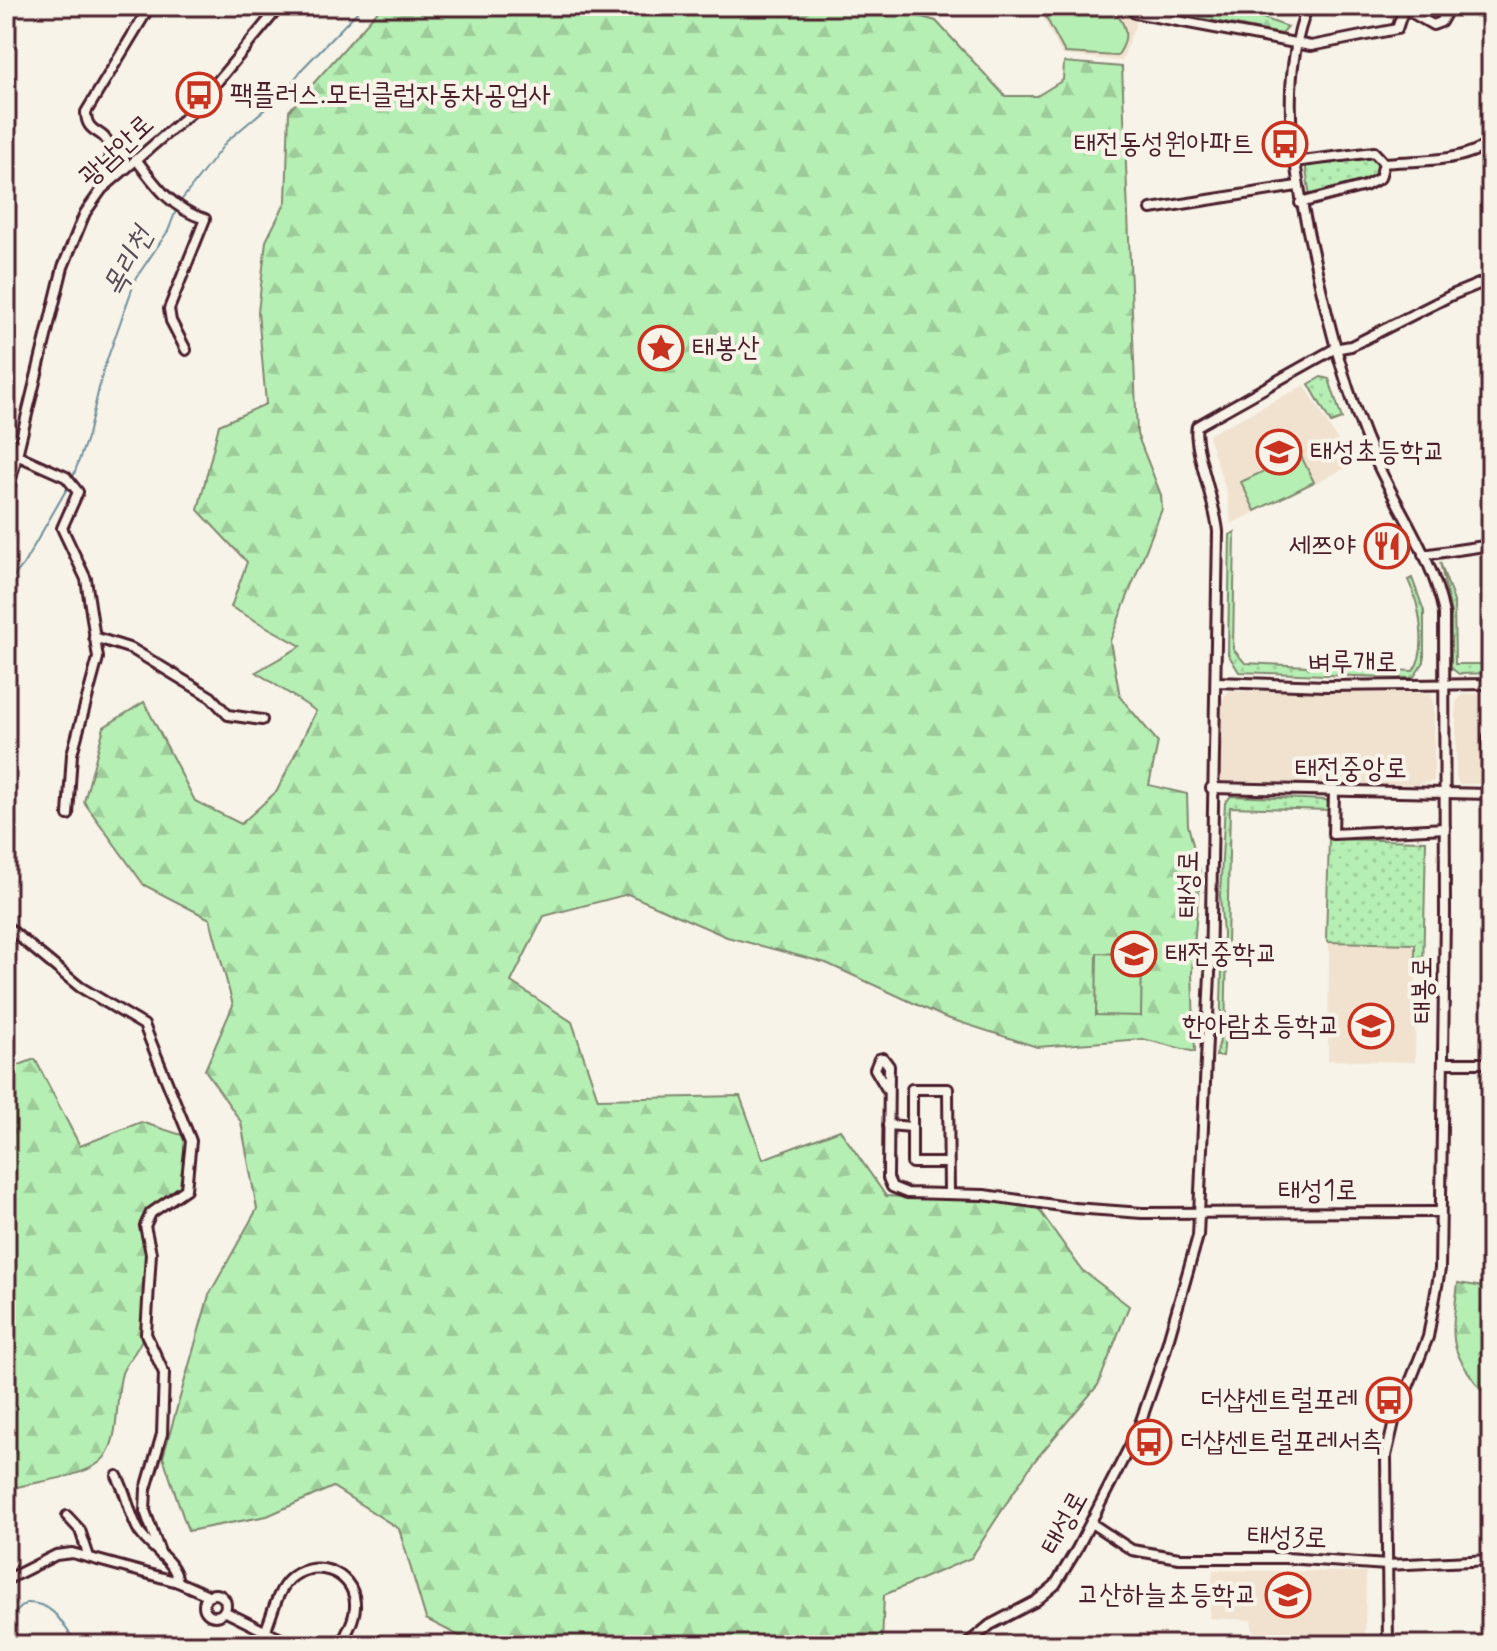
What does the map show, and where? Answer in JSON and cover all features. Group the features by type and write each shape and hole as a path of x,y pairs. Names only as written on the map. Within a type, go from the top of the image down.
{"street":[{"path":"102,189 112,149 107,137 89,125 86,112 150,6"},
{"name":"광남안로","path":"6,500 63,267 85,213 102,189 193,111 280,6"},
{"path":"1133,6 1135,13 1311,46 1397,29 1401,8 1433,25 1441,22 1450,6"},
{"name":"태봉로","path":"1308,6 1296,43 1294,162 1300,203 1334,349 1374,458 1423,555 1442,604 1445,828 1440,1269 1432,1320 1422,1355 1394,1422 1386,1456 1388,1645"},
{"path":"1384,163 1452,156 1482,149 1491,141"},
{"path":"1294,162 1374,152 1384,163"},
{"path":"136,159 160,191 185,213 205,219 169,309 171,321 186,350"},
{"path":"1300,203 1365,186 1380,178 1384,163"},
{"path":"1151,209 1297,186"},
{"name":"태성로","path":"966,1645 990,1625 1036,1601 1055,1585 1091,1523 1137,1432 1160,1368 1198,1236 1209,987 1217,519 1197,441 1197,426 1334,349 1351,346 1452,295 1491,279"},
{"path":"19,456 66,477 76,487 77,496 62,528 86,579 98,658 72,754 68,815"},
{"path":"1423,555 1491,545"},
{"path":"94,637 132,649 211,697 228,715 262,720"},
{"name":"벼루개로","path":"1216,682 1326,686 1491,684"},
{"path":"1489,794 1488,738 1491,733"},
{"name":"태전중앙로","path":"1211,788 1334,792 1444,790 1489,794"},
{"path":"1334,792 1333,834 1445,828"},
{"path":"6,926 80,987 144,1025 185,1127 192,1155 186,1189 151,1213 145,1226 151,1253 146,1334 164,1373 162,1434 146,1489 145,1511 161,1555"},
{"path":"1444,1063 1491,1063"},
{"path":"949,1163 912,1163 912,1089 948,1089 949,1163 949,1193"},
{"path":"888,1091 888,1125 912,1127"},
{"name":"태성1로","path":"888,1125 888,1178 892,1187 907,1193 1010,1197 1075,1208 1197,1214 1439,1212"},
{"path":"117,1476 127,1494 140,1532 174,1569 178,1582"},
{"path":"67,1516 80,1530 89,1557"},
{"name":"태성3로","path":"1091,1523 1121,1546 1148,1555 1179,1558 1286,1558 1387,1565 1491,1560"},
{"path":"6,1580 56,1555 72,1553 178,1582 210,1596 223,1598 224,1611"},
{"path":"265,1632 286,1582 301,1570 319,1566 342,1577 355,1598 355,1612 341,1645"},
{"path":"210,1596 205,1601 206,1611 215,1616 224,1611"},
{"path":"224,1611 293,1645"}],"shaded area":[{"path":"1037,6 1134,6 1136,22 1122,61 1062,55"},
{"name":"태성초등학교","path":"1305,385 1352,465 1231,524 1227,493 1210,434"},
{"path":"1229,691 1431,693 1434,705 1434,781 1417,785 1222,781 1218,775 1221,700"},
{"path":"1463,694 1491,694 1491,784 1459,784 1456,777 1456,702"},
{"name":"한아람초등학교","path":"1329,942 1416,944 1415,1062 1328,1060"},
{"name":"고산하늘초등학교","path":"1213,1570 1366,1572 1365,1645 1255,1645 1251,1620 1209,1618"}],"green space":[{"path":"1086,4 1109,10 1124,26 1122,48 1117,56 1065,53 1040,6"},
{"path":"382,6 883,6 936,21 1005,96 1037,96 1063,80 1064,62 1122,67 1137,434 1161,495 1162,509 1110,641 1120,697 1158,742 1149,785 1187,794 1188,825 1200,872 1192,972 1195,1052 1143,1039 1037,1047 944,1017 826,963 727,937 628,894 544,916 511,982 572,1022 598,1099 740,1096 763,1159 840,1130 886,1196 1035,1204 1082,1270 1129,1306 1098,1385 1032,1464 971,1558 884,1595 882,1645 477,1645 426,1619 399,1529 333,1487 267,1516 188,1531 163,1457 209,1295 257,1209 241,1122 205,1070 233,1005 210,919 144,885 84,802 104,727 144,702 195,801 241,824 277,791 316,711 256,672 301,646 231,607 247,562 198,510 219,425 266,404 258,312 266,241 286,201 289,111"},
{"path":"1138,6 1229,6 1288,27 1282,34"},
{"path":"1367,154 1381,164 1380,177 1310,198 1305,162"},
{"path":"1321,377 1329,379 1342,419 1331,423 1309,384"},
{"path":"1300,454 1314,482 1255,511 1241,482"},
{"path":"1235,532 1233,649 1245,663 1413,671 1421,651 1421,626 1408,580 1412,578 1424,611 1424,662 1413,678 1239,672 1228,654 1230,535"},
{"path":"1440,562 1454,602 1455,664 1491,664 1491,673 1459,674 1451,668 1451,612"},
{"path":"1231,796 1326,800 1329,810 1230,807 1225,1037 1223,1056 1216,1056 1220,1040 1223,933 1220,896 1225,803"},
{"path":"1329,839 1426,841 1423,971 1415,970 1415,944 1329,942 1326,938"},
{"path":"1097,953 1142,955 1141,1016 1096,1015"},
{"path":"35,1059 80,1146 141,1122 185,1136 189,1146 183,1185 143,1217 146,1280 144,1329 139,1345 122,1373 115,1433 107,1454 91,1468 80,1472 6,1490 6,1070"},
{"path":"1458,1283 1491,1288 1491,1403 1467,1371 1456,1348 1454,1323"}],"waterway":[{"name":"목리천","path":"180,202 227,141 284,93 303,68 363,6"},
{"name":"목리천","path":"72,480 88,435 103,371 136,278 168,231 177,208"},
{"name":"목리천","path":"6,586 23,565 69,485"},
{"path":"6,1621 26,1603 44,1606 62,1622 77,1645"}],"place":[{"name":"팩플러스.모터클럽자동차공업사","path":"199,95"},
{"name":"태전동성원아파트","path":"1285,144"},
{"name":"태봉산","path":"661,348"},
{"name":"태성초등학교","path":"1279,452"},
{"name":"세쯔야","path":"1387,546"},
{"name":"태전중학교","path":"1134,954"},
{"name":"한아람초등학교","path":"1371,1026"},
{"name":"더샵센트럴포레","path":"1389,1400"},
{"name":"더샵센트럴포레서측","path":"1149,1442"},
{"name":"고산하늘초등학교","path":"1288,1595"}]}
